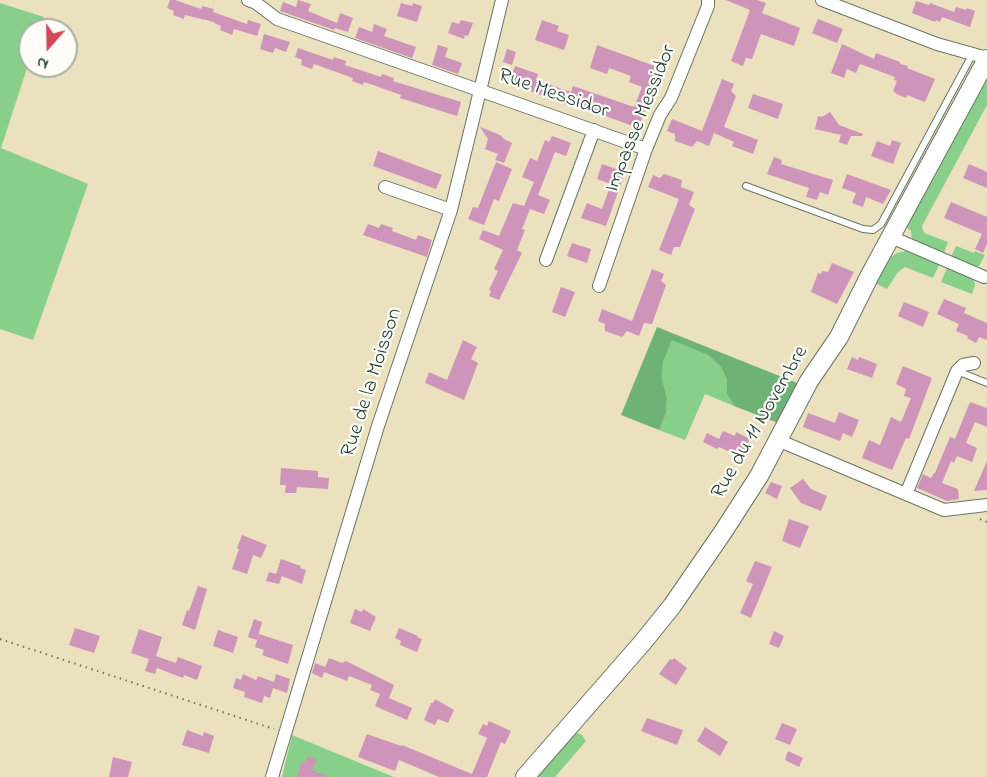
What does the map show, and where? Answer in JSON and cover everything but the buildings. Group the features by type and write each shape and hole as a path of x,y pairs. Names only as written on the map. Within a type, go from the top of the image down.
{"street":[{"name":"Rue Messidor","path":"248,0 278,19 646,149"},
{"name":"Rue de la Moisson","path":"272,777 378,426 451,210 502,0"},
{"name":"Impasse Messidor","path":"599,286 646,149 660,115 671,98 708,6 708,0"},
{"path":"822,0 937,44 982,57"},
{"name":"Rue du 11 Novembre","path":"525,777 672,606 759,476 808,381 839,337 891,237 982,77 982,57"},
{"path":"546,260 594,130"},
{"path":"385,187 451,210"},
{"path":"891,237 986,280"},
{"path":"906,494 957,371 963,365 974,363"},
{"path":"779,438 787,444 944,510 987,505"}],"lane":[{"path":"746,186 862,229 873,230 881,224 982,57"},
{"path":"957,371 987,383"}],"path":[{"path":"0,639 285,733"}],"green space":[{"path":"0,3 44,17 18,18 18,78 24,78 1,148 88,184 33,340 0,329"},
{"path":"983,81 987,81 987,105 922,226 924,233 948,242 944,253 912,239 911,231 904,225"},
{"path":"956,246 985,255 979,266 951,257"},
{"path":"906,251 939,265 933,278 905,267 898,272 887,289 875,283 889,258"},
{"path":"947,268 970,277 974,281 972,294 941,282"},
{"path":"657,327 797,383 778,423 734,406 727,394 727,380 721,367 708,355 672,340 663,362 662,379 667,398 666,414 659,430 621,415"},
{"path":"672,339 708,355 721,367 727,380 727,394 734,406 705,394 685,440 659,430 666,414 667,398 662,379 663,362"},
{"path":"575,732 582,735 586,741 555,777 535,777"},
{"path":"292,735 394,777 282,777"}]}
